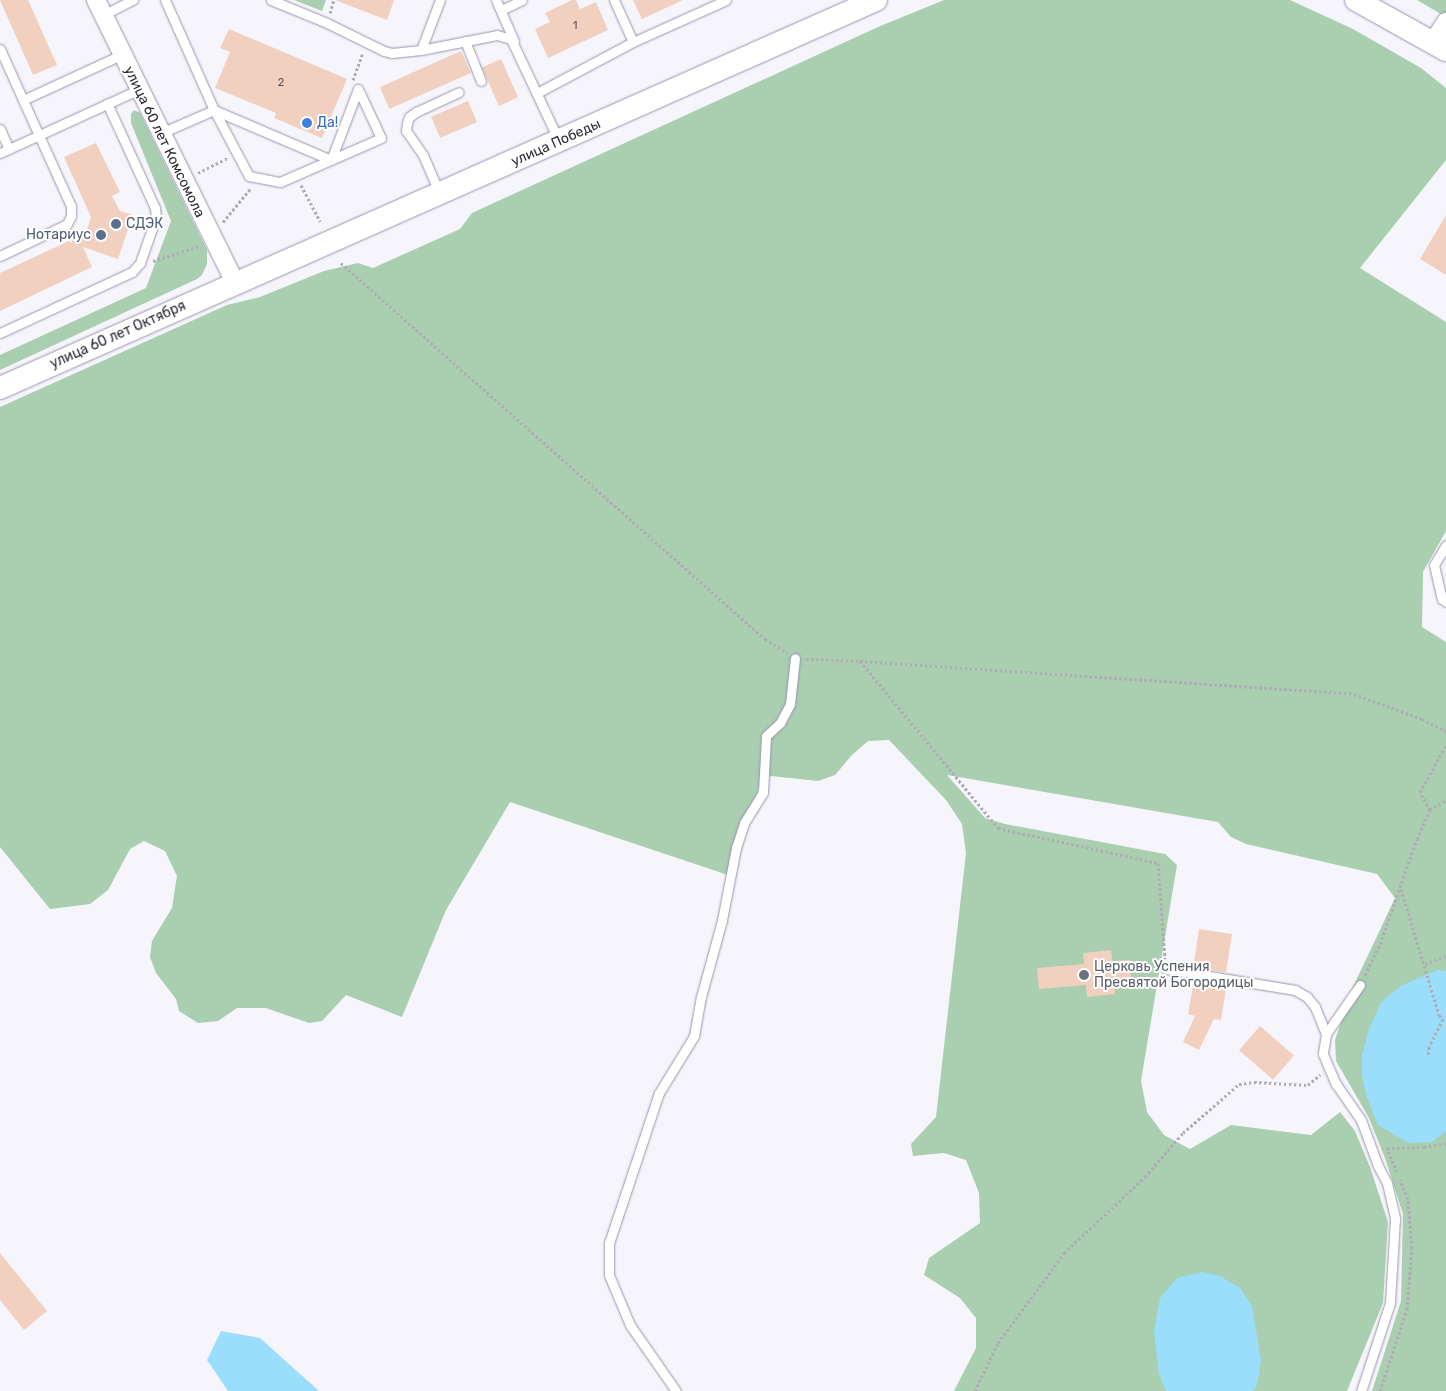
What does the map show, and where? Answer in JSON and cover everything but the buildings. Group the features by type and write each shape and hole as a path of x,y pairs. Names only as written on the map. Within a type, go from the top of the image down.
{"street":[{"name":"улица Победы","path":"235,283 440,195 876,0"},
{"path":"1356,0 1440,46 1446,22"},
{"name":"улица 60 лет Комсомола","path":"99,8 235,283"},
{"name":"улица 60 лет Октября","path":"0,388 235,283"}],"lane":[{"path":"99,8 133,0"},
{"path":"165,0 214,110 249,176 280,182 381,138 358,89"},
{"path":"272,0 392,53 421,50 497,35 511,38 515,44"},
{"path":"421,50 440,0"},
{"path":"496,0 559,142"},
{"path":"501,10 522,0"},
{"path":"614,0 633,42"},
{"path":"537,93 633,42 726,0"},
{"path":"465,41 480,81"},
{"path":"0,49 71,206 71,216 67,224 58,230 0,256"},
{"path":"22,100 121,55"},
{"path":"0,129 4,151 140,89"},
{"path":"331,160 358,89"},
{"path":"440,195 422,155 406,131 406,123 409,117 416,112 459,92"},
{"path":"0,333 132,272 140,263 156,217 156,208 107,103"},
{"path":"161,133 214,110 331,160"},
{"path":"1446,545 1434,564 1442,599 1446,602"},
{"path":"676,1391 630,1325 609,1275 609,1243 659,1093 694,1036 701,997 722,920 736,848 744,823 763,792 766,736 780,723 790,704 795,658"},
{"path":"1166,969 1295,990 1307,997 1315,1007 1326,1034 1324,1054 1336,1084 1361,1120 1378,1166 1387,1183 1394,1219 1390,1304 1361,1391"},
{"path":"1326,1034 1360,986"}],"path":[{"path":"358,89 353,79 367,43"},
{"path":"198,173 237,153"},
{"path":"296,175 320,221"},
{"path":"220,226 260,178"},
{"path":"140,263 160,260 204,245"},
{"path":"341,263 765,639 795,658 1354,694 1422,719 1446,731"},
{"path":"860,661 998,828 1158,864 1166,969"},
{"path":"1430,810 1420,792 1446,745"},
{"path":"1360,986 1380,944 1430,810 1446,800"},
{"path":"1400,889 1442,1020 1429,1046 1428,1056"},
{"path":"1425,964 1446,956"},
{"path":"975,1391 998,1343 1064,1253 1145,1177 1183,1133 1239,1084 1254,1082 1308,1085 1322,1074 1324,1054"},
{"path":"1387,1148 1424,1148 1446,1143"}],"green space":[{"path":"294,0 326,0 322,11"},
{"path":"944,0 1290,0 1353,29 1421,68 1446,88 1446,160 1360,268 1446,322 1446,531 1423,572 1422,627 1446,642 1446,1391 1372,1391 1401,1301 1403,1214 1386,1161 1369,1118 1336,1061 1335,1040 1353,987 1395,898 1377,874 1246,844 1231,837 1218,822 947,775 985,818 1005,824 1165,854 1177,865 1141,1081 1147,1112 1164,1135 1190,1149 1231,1125 1311,1135 1340,1112 1355,1131 1370,1167 1388,1222 1383,1303 1347,1391 954,1391 976,1348 976,1318 960,1298 924,1275 929,1258 980,1223 979,1193 966,1160 944,1153 913,1156 911,1144 936,1117 966,853 962,824 946,800 889,740 868,741 852,755 835,775 818,781 771,776 759,786 734,877 510,802 446,910 402,1017 346,995 322,1021 309,1023 266,1008 237,1008 218,1021 198,1023 179,1011 176,999 156,973 150,957 152,941 172,908 177,876 165,851 144,841 130,849 108,890 90,904 50,909 0,847 0,407 227,305 260,297 324,271 358,263 373,268 460,229 472,213 878,27"},
{"path":"1417,0 1446,0 1446,17"},
{"path":"134,110 140,113 207,250 207,264 202,275 0,370 0,355 146,288 171,221 131,123 131,114"}],"water":[{"path":"1437,970 1446,971 1446,1131 1432,1142 1408,1143 1378,1125 1367,1098 1362,1076 1362,1056 1368,1032 1381,1002 1401,986"},
{"path":"1202,1272 1220,1276 1240,1288 1252,1306 1261,1361 1257,1385 1253,1391 1166,1391 1159,1374 1154,1332 1160,1298 1177,1278"},
{"path":"221,1331 260,1338 319,1391 228,1391 207,1360"}],"place":[{"name":"Да!","path":"307,123"},
{"name":"СДЭК","path":"116,224"},
{"name":"Нотариус","path":"101,235"},
{"name":"Церковь Успения Пресвятой Богородицы","path":"1084,975"}]}
